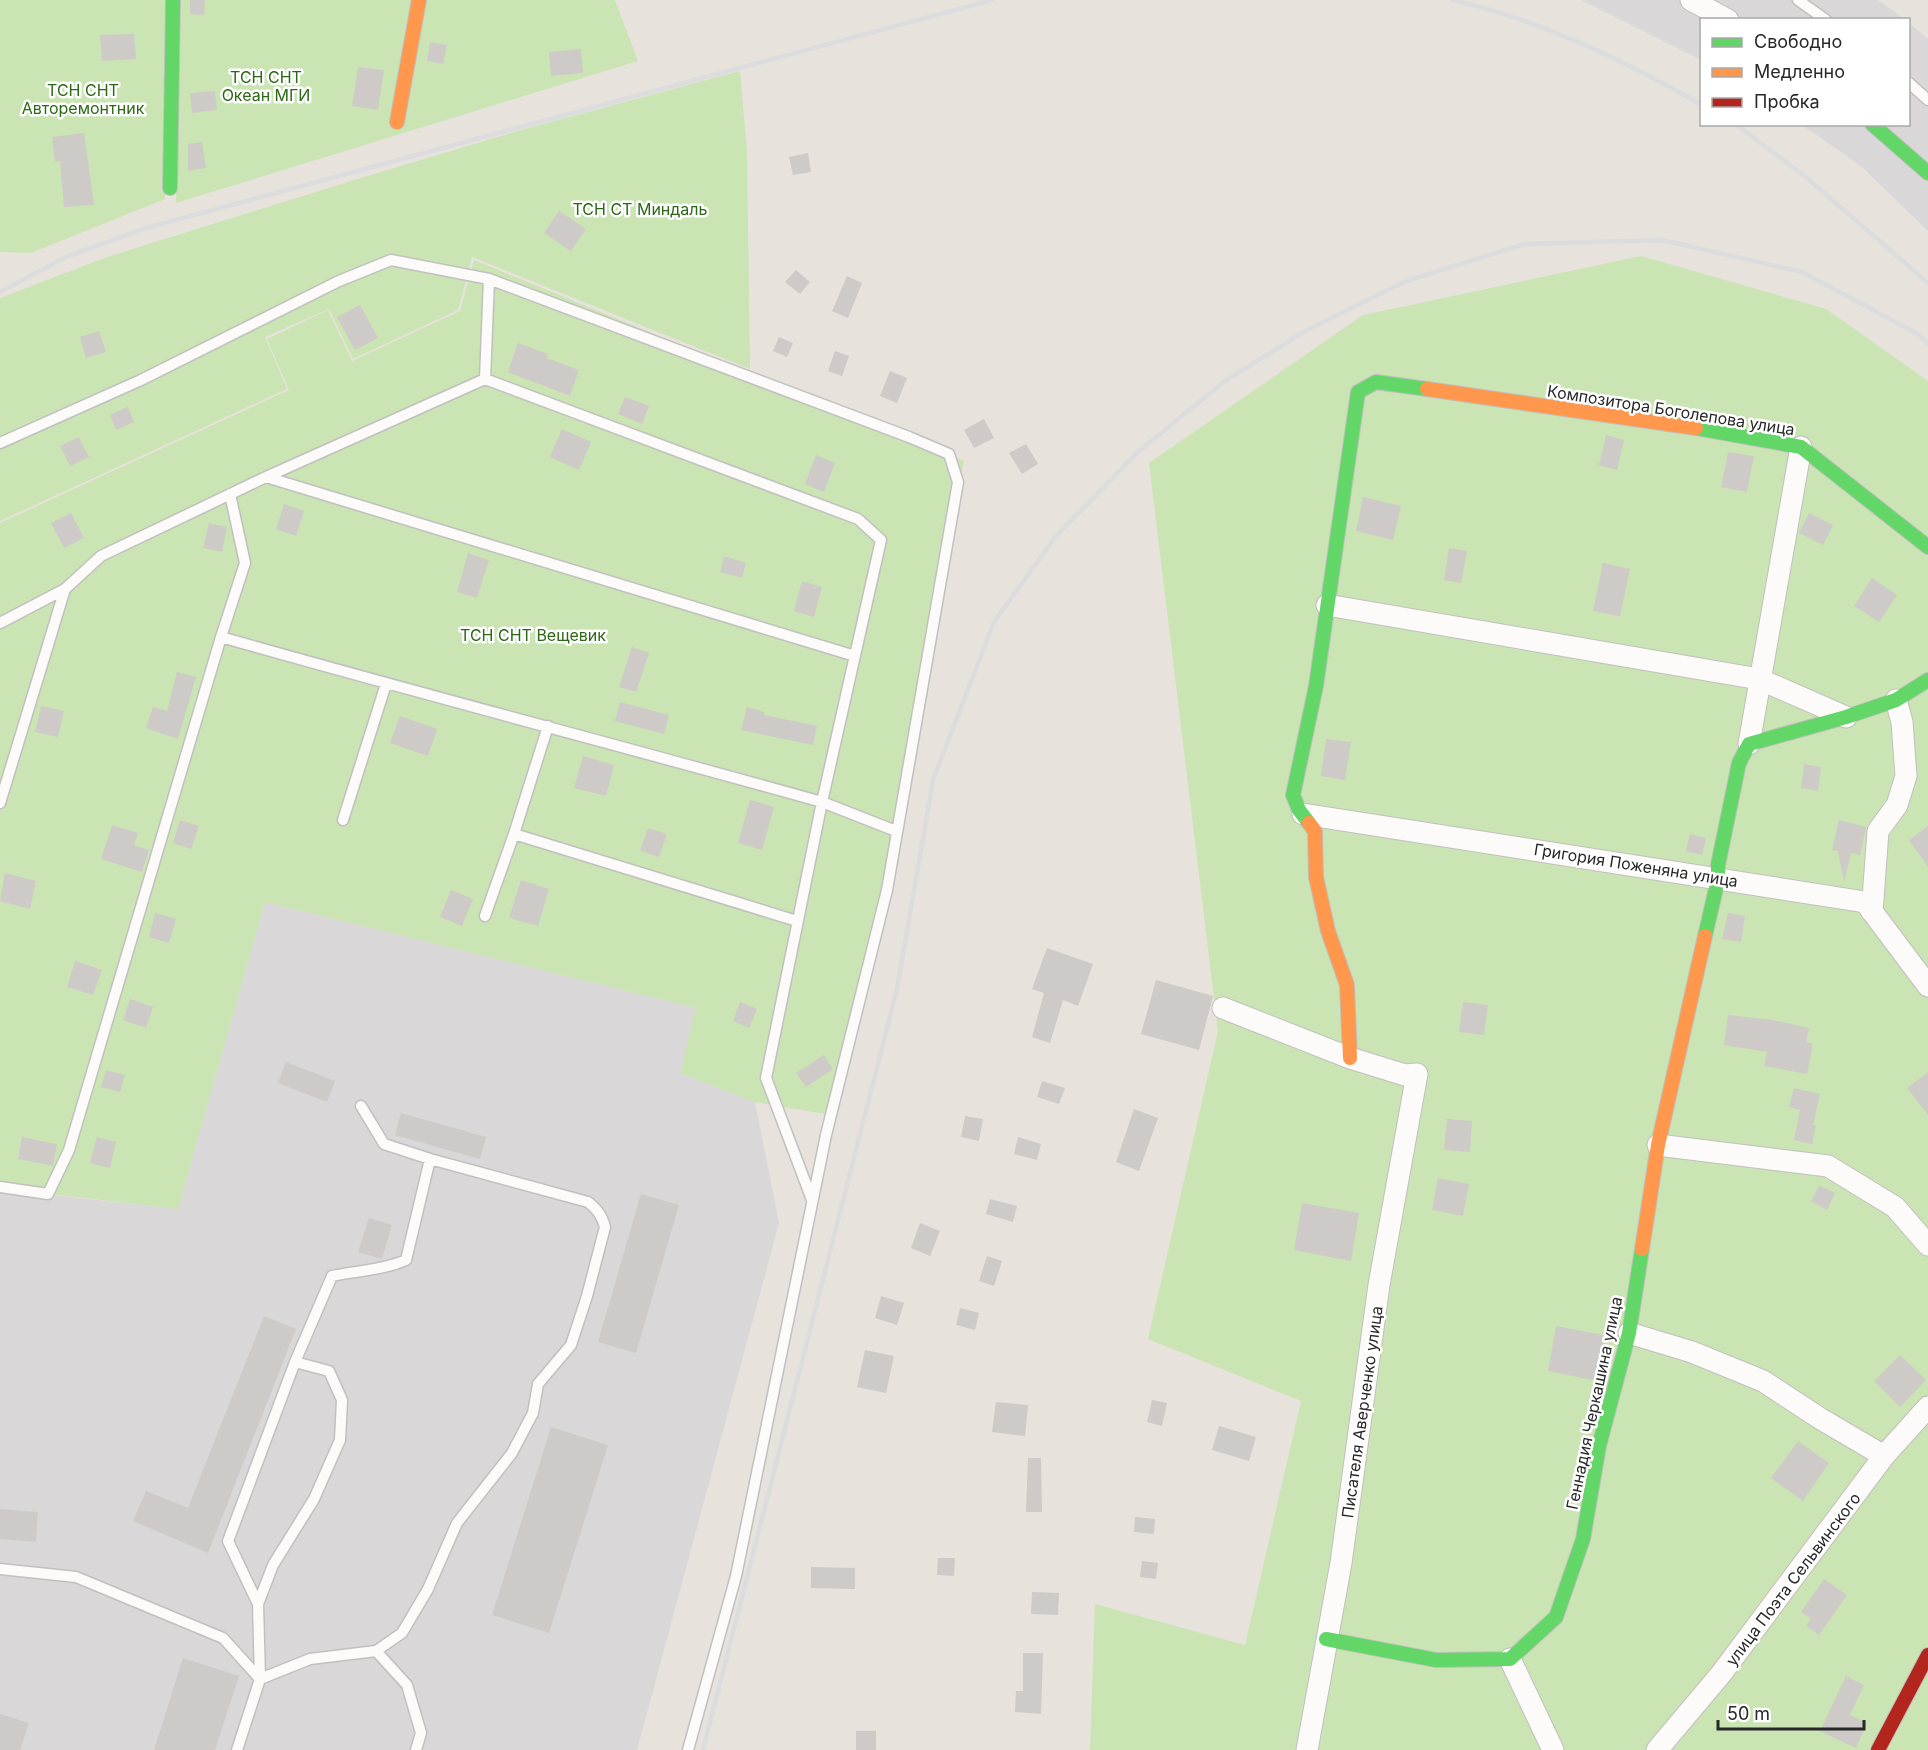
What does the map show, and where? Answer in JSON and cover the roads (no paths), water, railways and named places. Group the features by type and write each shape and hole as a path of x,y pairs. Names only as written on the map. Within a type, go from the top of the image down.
{"street":[{"path":"170,188 173,0"},
{"path":"397,122 419,0"},
{"path":"1691,0 1724,18"},
{"path":"1874,126 1928,173"},
{"name":"Композитора Боголепова улица","path":"1327,605 1358,392 1376,382 1656,421 1801,447 1928,547"},
{"path":"1801,447 1749,744 1846,717 1896,700 1928,680"},
{"path":"1223,1008 1350,1058 1347,985 1328,931 1316,878 1316,831 1303,814 1293,795 1316,686 1327,605 1759,679 1846,717"},
{"path":"1872,912 1878,831 1897,805 1906,776 1902,722 1896,700"},
{"name":"Геннадия Черкашина улица","path":"1510,1659 1556,1617 1583,1539 1599,1446 1629,1333 1658,1145 1718,880 1718,865 1739,764 1749,744"},
{"name":"Григория Поженяна улица","path":"1303,814 1865,902 1928,986"},
{"name":"Писателя Аверченко улица","path":"1307,1750 1341,1563 1379,1285 1417,1074 1405,1075 1350,1058"},
{"path":"1658,1145 1828,1166 1895,1207 1928,1245"},
{"path":"1629,1333 1692,1352 1763,1381 1884,1456"},
{"name":"улица Поэта Сельвинского","path":"1658,1750 1721,1674 1884,1456 1928,1407"},
{"path":"1326,1639 1436,1660 1510,1659 1553,1750"},
{"path":"1878,1750 1922,1684 1928,1655"}],"lane":[{"path":"1798,0 1823,18"},
{"path":"1910,84 1928,100"},
{"path":"0,443 141,380 339,280 391,260 489,279 909,436 949,454 958,482 887,890 826,1135 736,1576 688,1750"},
{"path":"485,379 489,279"},
{"path":"0,622 65,589 101,556 266,477 485,379 858,519 881,540 822,802 766,1078 812,1201"},
{"path":"266,477 855,656"},
{"path":"0,1187 48,1194 69,1150 245,562 230,494"},
{"path":"0,803 65,589"},
{"path":"221,637 822,802 896,831"},
{"path":"343,820 386,684"},
{"path":"485,916 548,726"},
{"path":"514,834 797,921"},
{"path":"260,1679 310,1659 376,1651 402,1633 428,1589 457,1523 512,1454 533,1413 538,1384 571,1345 587,1296 605,1227 597,1209 588,1202 430,1159 384,1144 362,1106"},
{"path":"258,1604 228,1541 295,1362 332,1276 392,1266 406,1260 430,1159"},
{"path":"237,1750 260,1679 258,1604 273,1565 314,1498 340,1440 342,1400 329,1371 295,1362"},
{"path":"0,1569 76,1577 223,1638 260,1679"},
{"path":"376,1651 407,1685 421,1733 416,1750"}],"railway":[{"path":"0,292 66,257 146,228 992,0"},
{"path":"1452,0 1485,8 1581,43 1642,72 1700,104"},
{"path":"1738,126 1807,178 1928,283"},
{"path":"703,1750 897,989 933,780 994,622 1056,536 1139,451 1225,381 1307,330 1406,281 1525,244 1662,240 1802,272 1916,333 1928,343"}],"park label":[{"name":"ТСН СНТ Океан МГИ","path":"266,86"},
{"name":"ТСН СНТ Авторемонтник","path":"83,99"},
{"name":"ТСН СТ Миндаль","path":"640,209"},
{"name":"ТСН СНТ Вещевик","path":"533,635"}]}
